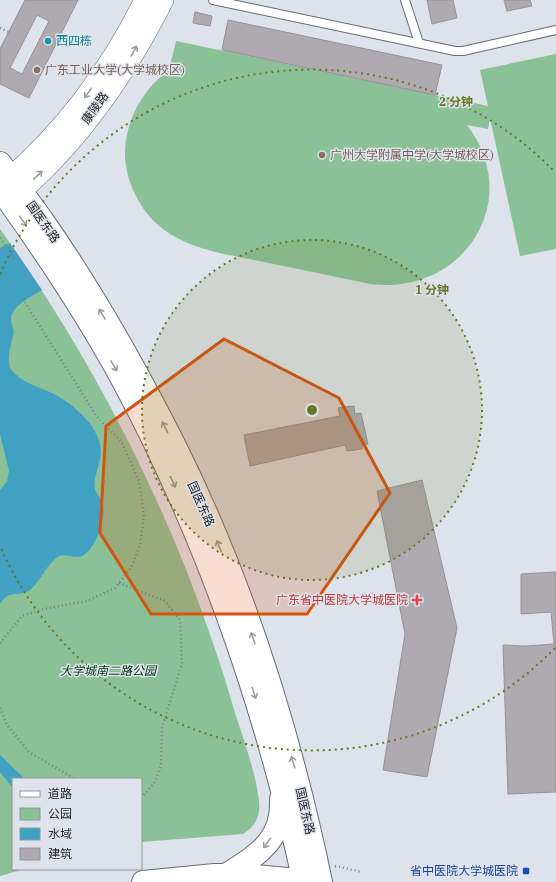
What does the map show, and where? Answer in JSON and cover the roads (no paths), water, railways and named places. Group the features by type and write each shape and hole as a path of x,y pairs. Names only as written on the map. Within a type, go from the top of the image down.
{"main road":[{"name":"国医东路","path":"7,185 53,266 122,378 161,457 193,528 223,603 251,685 312,882"},
{"name":"国医东路","path":"7,185 64,253 128,358 175,446 211,526 234,582 285,736 303,799 312,882"},
{"path":"226,875 260,853 269,844 279,820 282,807 280,780"},
{"path":"143,882 226,875 270,876 312,882"}],"street":[{"name":"康陵路","path":"7,185 44,146 81,102 121,43 145,0"},
{"name":"康陵路","path":"7,185 57,156 93,112 131,56 163,0"}],"lane":[{"path":"213,0 463,51 556,30"},
{"path":"405,0 419,43"}],"water":[{"path":"10,243 42,290 18,306 12,314 11,319 13,333 9,355 10,368 25,381 54,394 68,403 82,415 93,429 97,436 101,450 95,479 95,489 102,503 103,518 95,541 87,553 79,557 64,555 59,556 54,559 30,590 7,596 0,604 0,490 7,481 9,471 0,434 0,248"},
{"path":"0,755 24,778 12,778 12,787 0,772"}],"place":[{"name":"西四栋","path":"48,41"},
{"name":"广东工业大学(大学城校区)","path":"37,70"},
{"name":"广州大学附属中学(大学城校区)","path":"322,155"},
{"name":"广东省中医院大学城医院","path":"417,600"},
{"name":"省中医院大学城医院","path":"526,871"}],"park label":[{"name":"大学城南二路公园","path":"108,671"}]}
